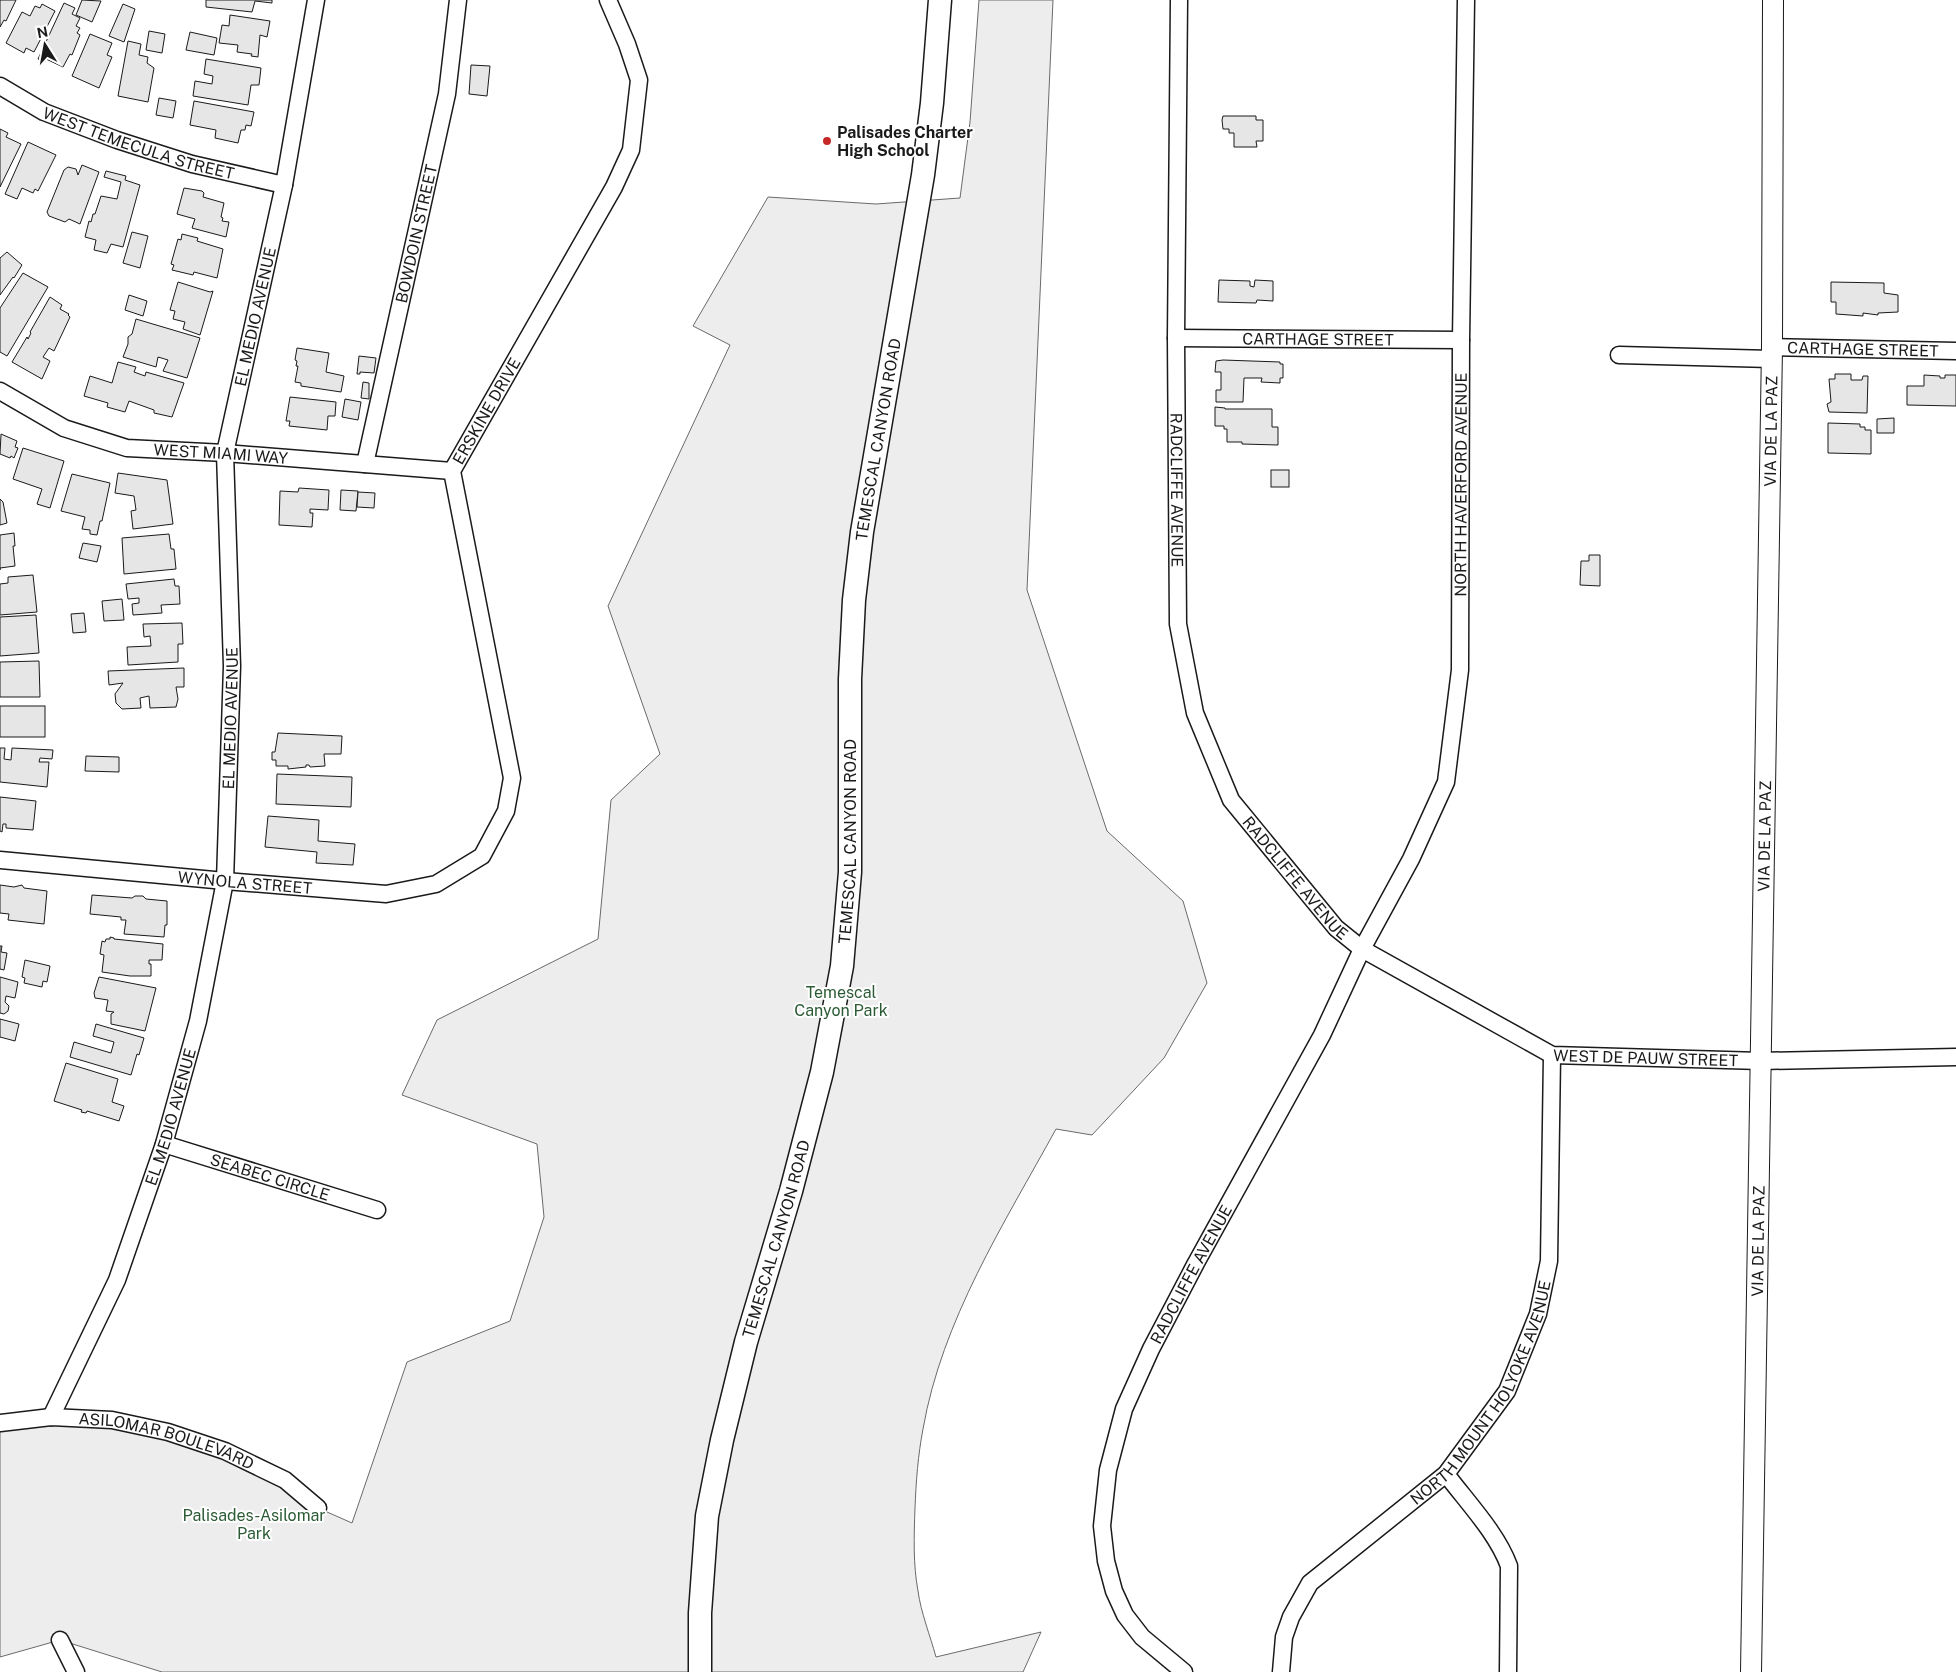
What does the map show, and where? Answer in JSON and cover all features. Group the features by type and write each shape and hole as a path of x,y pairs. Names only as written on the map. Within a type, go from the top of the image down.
{"main road":[{"name":"TEMESCAL CANYON ROAD","path":"700,1672 700,1613 707,1516 722,1440 746,1342 794,1182 822,1072 842,966 850,872 850,679 854,600 862,532 923,175 932,103 940,0"}],"street":[{"name":"EL MEDIO AVENUE","path":"51,1417 117,1280 164,1144 198,1021 225,881 232,666 226,453 284,185 316,0"},
{"name":"BOWDOIN STREET","path":"365,464 447,94 458,0"},
{"name":"ERSKINE DRIVE","path":"482,856 506,811 512,778 452,471 614,187 631,150 639,80 627,44 608,0"},
{"name":"RADCLIFFE AVENUE","path":"1179,0 1176,338 1178,624 1195,713 1231,800 1336,928 1362,949 1322,1035 1151,1348 1124,1410 1108,1470 1102,1527 1106,1561 1114,1591 1125,1615 1142,1637 1184,1672"},
{"name":"NORTH HAVERFORD AVENUE","path":"1362,949 1411,859 1446,782 1460,670 1461,340 1466,0"},
{"name":"VIA DE LA PAZ","path":"1750,1672 1771,353 1773,0"},
{"name":"WEST TEMECULA STREET","path":"0,86 44,112 116,140 192,164 284,185"},
{"name":"CARTHAGE STREET","path":"1176,338 1461,340"},
{"name":"CARTHAGE STREET","path":"1619,355 1956,351"},
{"name":"WEST MIAMI WAY","path":"0,391 64,428 128,448 226,453 452,471"},
{"name":"WYNOLA STREET","path":"0,860 386,894 436,884 482,856"},
{"name":"WEST DE PAUW STREET","path":"1362,949 1552,1055 1761,1061 1956,1057"},
{"name":"NORTH MOUNT HOLYOKE AVENUE","path":"1281,1672 1284,1637 1291,1617 1310,1583 1446,1474 1507,1391 1538,1314 1549,1261 1552,1055"},
{"name":"SEABEC CIRCLE","path":"164,1144 377,1210"},
{"name":"ASILOMAR BOULEVARD","path":"0,1423 51,1417 112,1420 168,1432 225,1451 285,1480 318,1508"},
{"path":"1446,1474 1492,1535 1505,1554 1509,1566 1508,1672"},
{"path":"60,1640 76,1672"}],"green space":[{"name":"Temescal Canyon Park","path":"979,0 1053,0 1027,590 1107,831 1183,901 1207,983 1164,1058 1092,1135 1056,1129 977,1274 944,1350 932,1389 923,1429 919,1459 915,1498 914,1550 919,1599 936,1657 1041,1632 1023,1672 162,1672 60,1640 0,1657 0,1423 112,1420 225,1451 318,1508 352,1523 407,1362 510,1321 544,1217 537,1144 402,1095 437,1020 598,939 611,800 660,754 608,606 730,345 693,326 768,197 876,204 960,198 970,122"}],"building":[{"path":"0,0 16,0 6,21 4,20 0,27"},
{"path":"82,0 101,1 92,22 76,15"},
{"path":"206,0 272,0 272,3 255,1 252,12 206,7"},
{"path":"64,3 75,8 72,14 80,18 76,26 80,28 77,33 80,35 72,55 70,54 63,67 46,59 45,62 38,59"},
{"path":"42,4 55,11 34,52 26,48 24,53 6,43 22,12 30,16 35,6 40,8"},
{"path":"123,4 135,9 124,42 109,36"},
{"path":"230,15 270,21 267,37 260,35 258,57 251,56 252,54 237,52 238,45 219,43 222,25 229,26"},
{"path":"149,31 165,34 162,53 146,50"},
{"path":"190,32 217,38 214,55 186,50"},
{"path":"90,34 112,43 107,55 112,57 99,88 72,76"},
{"path":"128,41 141,44 139,55 148,57 147,63 154,68 148,102 118,96"},
{"path":"206,59 261,68 259,85 251,85 248,105 193,96 195,81 212,84 213,76 204,74"},
{"path":"471,65 490,66 487,96 469,94"},
{"path":"159,98 176,101 173,118 156,115"},
{"path":"194,101 254,112 251,126 246,125 245,130 241,130 238,143 215,138 216,130 190,125"},
{"path":"1223,116 1256,116 1256,120 1263,120 1263,141 1256,141 1257,147 1234,147 1234,133 1229,133 1229,129 1223,129"},
{"path":"0,129 8,133 6,137 21,144 0,187"},
{"path":"28,142 56,155 38,191 35,189 33,193 22,188 17,199 5,194"},
{"path":"82,165 99,172 80,224 69,219 65,222 49,216 47,212 64,170 68,167 76,169 78,175"},
{"path":"106,171 126,176 125,180 140,185 123,247 111,244 107,253 94,250 96,240 85,237 89,221 91,222 93,214 95,214 101,196 117,199 121,182 104,177"},
{"path":"184,188 202,191 204,193 203,197 224,203 222,221 229,222 226,237 192,228 195,219 177,214"},
{"path":"132,232 148,236 140,268 123,263"},
{"path":"182,234 198,238 197,241 223,249 217,278 194,272 193,275 172,270 174,265 171,264 178,239 181,240"},
{"path":"7,252 22,265 0,295 0,258"},
{"path":"23,273 48,287 7,356 0,352 0,308"},
{"path":"1219,280 1250,281 1250,286 1254,287 1255,280 1273,281 1273,301 1257,300 1256,303 1218,302"},
{"path":"178,282 210,292 213,291 200,335 183,329 185,322 173,319 175,311 170,310"},
{"path":"1831,282 1884,283 1884,293 1898,295 1898,312 1878,313 1878,315 1863,313 1863,316 1836,314 1836,302 1831,302"},
{"path":"129,295 147,301 143,316 125,310"},
{"path":"50,297 62,305 60,309 69,314 70,317 54,351 49,348 43,357 50,361 42,379 12,362 27,337 28,339"},
{"path":"136,319 200,338 187,378 163,371 168,360 158,357 156,367 123,357 128,344 128,337 132,334"},
{"path":"297,348 329,353 326,372 344,376 341,392 301,386 301,383 295,382 298,366 296,366 297,361 295,360"},
{"path":"359,356 376,358 374,373 360,372 360,374 357,374"},
{"path":"1216,361 1280,362 1280,364 1283,364 1283,378 1280,378 1280,383 1261,382 1262,378 1244,378 1243,402 1216,402 1216,390 1221,390 1221,372 1215,372"},
{"path":"118,362 136,367 134,372 145,376 146,372 184,383 172,417 154,413 154,410 129,401 125,412 107,407 108,403 84,396 90,376 112,383"},
{"path":"1835,374 1851,374 1851,380 1862,380 1863,376 1868,376 1867,413 1829,412 1827,404 1831,402 1829,379 1835,379"},
{"path":"1924,375 1945,378 1945,375 1956,375 1956,406 1907,405 1907,386 1924,386"},
{"path":"363,382 369,383 369,399 361,398"},
{"path":"290,397 336,402 335,416 328,416 327,430 289,426 290,421 286,421"},
{"path":"345,399 361,402 358,420 342,417"},
{"path":"1215,407 1225,409 1272,409 1272,427 1278,427 1278,445 1227,442 1227,429 1224,429 1224,426 1215,426"},
{"path":"1894,418 1894,433 1877,433 1877,419"},
{"path":"1828,423 1860,424 1860,427 1865,427 1865,430 1871,430 1871,454 1828,453"},
{"path":"1,434 17,441 15,447 18,448 14,458 0,454"},
{"path":"23,448 64,461 50,508 37,504 42,489 13,479"},
{"path":"1271,470 1289,470 1289,487 1271,487"},
{"path":"118,473 167,480 173,524 133,529 131,511 136,510 134,496 115,493"},
{"path":"72,474 110,483 97,535 90,534 90,530 82,529 85,517 61,511"},
{"path":"299,488 329,490 328,510 310,509 310,513 313,513 312,527 279,525 280,491 298,492"},
{"path":"341,490 358,491 356,511 340,510"},
{"path":"358,492 375,493 374,508 357,507"},
{"path":"0,499 3,502 7,523 0,525"},
{"path":"14,533 15,566 0,568 0,535"},
{"path":"169,534 171,549 174,549 176,569 124,574 122,538"},
{"path":"83,543 101,546 97,562 79,558"},
{"path":"1589,555 1600,555 1600,586 1580,585 1581,561 1589,561"},
{"path":"33,575 37,612 0,615 0,584 8,583 8,577"},
{"path":"174,579 175,586 179,586 180,604 161,605 162,613 133,615 132,604 139,603 139,598 128,599 126,584"},
{"path":"122,599 124,620 104,621 102,601"},
{"path":"84,613 86,632 73,633 71,614"},
{"path":"36,615 39,653 0,656 0,617"},
{"path":"182,623 183,644 178,644 178,662 128,665 127,647 151,646 150,636 144,637 143,624"},
{"path":"39,661 40,697 0,697 0,662"},
{"path":"184,668 184,687 176,687 178,699 176,707 150,708 149,696 140,698 141,708 122,709 116,703 115,694 123,683 109,685 108,671"},
{"path":"0,706 45,706 45,737 0,737"},
{"path":"278,733 342,736 341,754 324,754 325,766 310,767 306,765 306,767 288,769 288,766 276,766 276,760 272,760 272,752 275,752"},
{"path":"0,748 5,748 4,759 11,760 12,748 53,750 52,759 40,758 39,762 49,762 47,787 0,782"},
{"path":"86,756 119,757 119,772 85,771"},
{"path":"277,774 352,777 351,807 276,804"},
{"path":"0,797 36,801 33,830 6,828 6,824 3,824 2,832 0,831"},
{"path":"268,816 319,820 318,841 355,844 353,865 316,863 317,852 265,847"},
{"path":"0,885 14,887 22,885 24,888 47,891 44,924 8,920 9,914 0,913"},
{"path":"92,895 132,898 143,896 146,899 167,901 167,925 165,925 164,937 124,934 126,920 121,920 121,917 90,914"},
{"path":"110,937 163,944 162,960 149,960 151,976 130,976 102,972 104,955 100,954 102,941 105,942"},
{"path":"0,946 2,946 1,952 7,953 4,970 0,969"},
{"path":"25,960 50,966 47,982 43,981 42,987 24,983 25,978 22,977"},
{"path":"0,977 18,982 15,998 6,996 5,1002 9,1006 8,1011 4,1014 0,1013"},
{"path":"99,977 156,988 145,1031 111,1024 111,1014 114,1012 106,1011 108,1000 95,998 94,993"},
{"path":"0,1019 19,1024 15,1041 0,1037"},
{"path":"96,1024 144,1038 131,1075 70,1057 74,1042 111,1053 114,1042 93,1036"},
{"path":"66,1063 118,1079 112,1102 124,1106 119,1121 87,1111 86,1113 81,1112 82,1110 54,1101"}],"place":[{"name":"Palisades Charter High School","path":"827,141"}],"park label":[{"name":"Palisades-Asilomar Park","path":"254,1524"}]}
